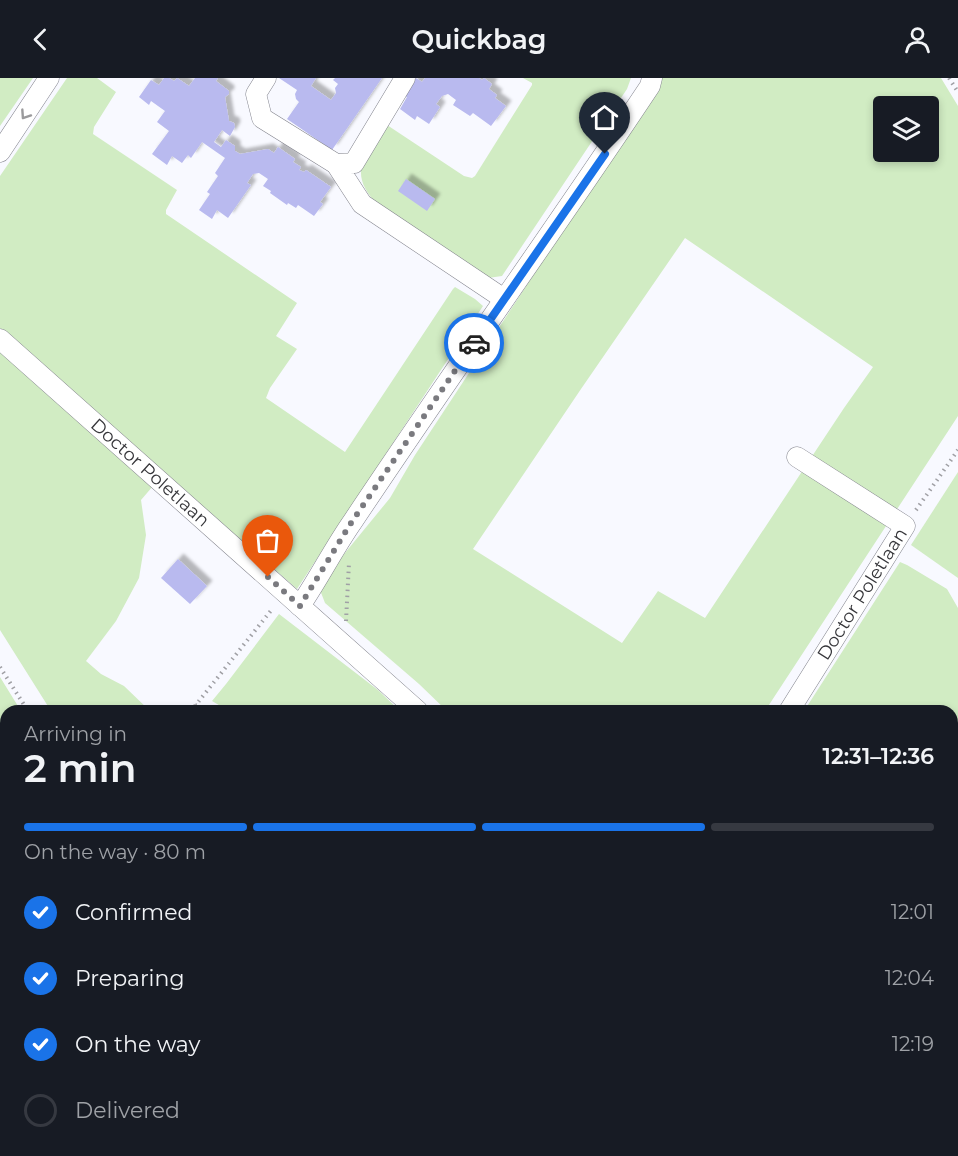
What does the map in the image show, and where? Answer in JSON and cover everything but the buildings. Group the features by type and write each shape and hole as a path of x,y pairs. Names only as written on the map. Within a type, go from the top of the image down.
{"street":[{"path":"0,152 49,78"},
{"path":"266,78 256,94 262,118 336,164 362,204 504,298"},
{"path":"336,164 354,163 405,78"},
{"path":"300,606 351,523 582,188 650,86 652,78"},
{"name":"Doctor Poletlaan","path":"0,339 411,705"},
{"name":"Doctor Poletlaan","path":"793,705 905,526 796,457"}],"path":[{"path":"950,78 958,92"},
{"path":"905,526 958,450"},
{"path":"338,640 346,632 350,556"},
{"path":"195,705 275,604"},
{"path":"0,667 24,705"}],"green space":[{"path":"0,78 33,78 0,126"},
{"path":"67,78 97,78 116,92 94,127 93,134 177,190 166,214 297,303 276,336 297,349 270,388 266,398 345,452 453,289 455,287 483,306 297,589 0,328 0,176"},
{"path":"523,78 631,78 627,89 502,276 488,278 380,207 363,185 362,165 384,123 464,176 472,178 532,85"},
{"path":"658,78 941,78 958,106 958,416 769,705 441,705 325,603 320,590 340,559 390,498 415,455 542,262","holes":["685,238 873,367 705,618 658,591 622,643 473,549"]},
{"path":"0,351 153,486 141,500 146,535 139,578 116,621 86,661 101,674 124,686 144,705 47,705 0,630"},
{"path":"958,472 958,578 911,545"},
{"path":"900,562 947,589 958,608 958,705 808,705"},
{"path":"279,614 378,690 394,705 219,705 212,701"},
{"path":"0,677 17,705 0,705"}],"way so far":[{"path":"268,577 300,606 351,523 474,343"}],"route":[{"path":"474,343 605,154"}]}
